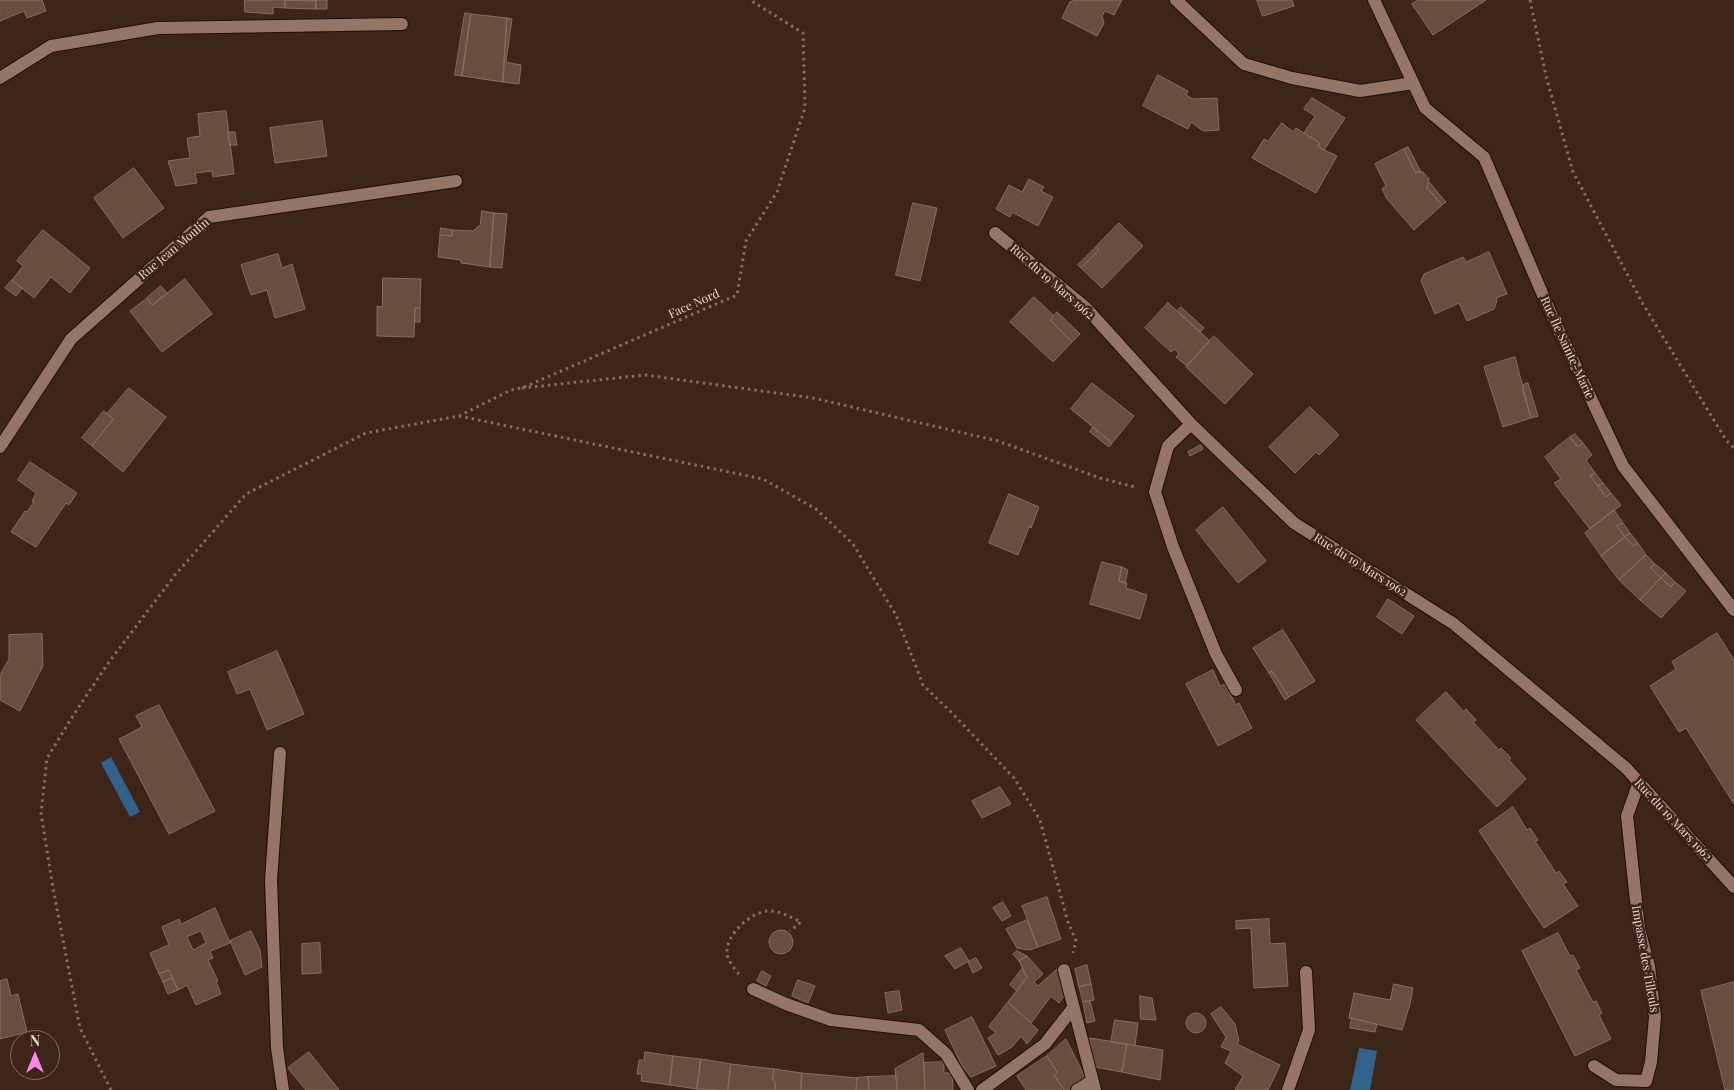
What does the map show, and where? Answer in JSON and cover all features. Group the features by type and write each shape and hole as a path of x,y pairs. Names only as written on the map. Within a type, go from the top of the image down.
{"street":[{"path":"1176,0 1244,64 1292,78 1360,91 1413,83"},
{"name":"Rue Île Sainte-Marie","path":"1374,0 1425,108 1484,157 1551,314 1623,466 1734,610"},
{"path":"0,78 51,46 158,28 402,24"},
{"name":"Rue Jean Moulin","path":"0,447 71,339 209,218 456,181"},
{"name":"Rue du 19 Mars 1962","path":"995,233 1086,308 1191,424 1294,523 1454,624 1626,768 1734,887"},
{"path":"1191,424 1168,446 1155,492 1173,547 1216,654 1236,690"},
{"path":"280,753 271,880 277,1048 283,1090"},
{"name":"Impasse des Tilleuls","path":"1594,1066 1616,1080 1646,1081 1651,1062 1656,1018 1649,966 1639,929 1627,816 1639,782"},
{"path":"1064,970 1094,1086 1077,1090"},
{"path":"1288,1090 1309,1030 1306,972"},
{"path":"754,989 786,1004 831,1020 920,1030 946,1054 968,1090"},
{"path":"984,1089 1045,1044 1073,1008"}],"path":[{"name":"Face Nord","path":"459,416 511,390 522,388 737,295 746,241 777,192 805,108 804,33 750,0"},
{"path":"1530,0 1546,76 1573,172 1643,304 1726,440 1734,448"},
{"path":"522,388 645,374 813,398 998,441 1100,478 1155,492"},
{"path":"111,1090 80,1028 41,813 47,758 109,662 169,583 246,494 366,433 459,416 763,479 816,509 853,544 858,552 896,615 923,685 1014,778 1040,820 1068,922 1076,941 1072,955 1064,970"},
{"path":"754,989 736,971 727,954 729,943 738,927 747,918 767,911 780,913 801,922 790,931"}],"water":[{"path":"111,757 140,812 130,817 101,763"},
{"path":"1359,1048 1377,1051 1370,1090 1350,1090"}],"building":[{"path":"0,0 42,0 46,11 27,18 24,11 0,21"},
{"path":"245,0 285,0 285,8 273,7 273,14 245,12"},
{"path":"285,0 316,1 316,9 285,8"},
{"path":"316,0 327,0 327,9 316,9"},
{"path":"1077,0 1122,0 1114,15 1105,11 1102,16 1104,23 1097,36 1062,18 1070,2"},
{"path":"1257,0 1292,0 1294,6 1263,16"},
{"path":"1419,0 1486,0 1433,35 1412,4"},
{"path":"465,13 471,14 462,76 455,75"},
{"path":"471,14 507,18 503,82 462,76"},
{"path":"507,18 512,19 506,62 521,65 519,84 503,82"},
{"path":"1158,75 1188,91 1186,95 1193,99 1217,98 1219,130 1203,131 1191,122 1188,129 1143,106"},
{"path":"1312,98 1345,118 1324,150 1318,147 1320,143 1304,133 1315,116 1304,109"},
{"path":"226,111 234,174 213,177 212,171 195,173 197,183 176,186 168,161 190,158 187,138 200,136 198,114"},
{"path":"322,121 327,156 275,163 270,128"},
{"path":"1282,123 1293,132 1296,128 1320,143 1318,147 1337,156 1316,193 1252,158 1264,139 1268,141"},
{"path":"228,132 235,132 237,145 230,145"},
{"path":"1408,147 1421,172 1415,172 1404,149"},
{"path":"1404,149 1415,172 1423,172 1429,179 1427,188 1442,205 1414,230 1387,199 1382,189 1386,186 1375,164"},
{"path":"134,168 164,208 123,238 94,198"},
{"path":"1029,179 1044,187 1041,191 1053,197 1038,226 1012,212 1010,217 996,209 1009,185 1022,192"},
{"path":"1429,182 1446,202 1442,205 1427,188"},
{"path":"913,203 937,208 920,281 896,275"},
{"path":"482,211 494,213 490,267 461,263 461,260 438,257 440,235 452,236 452,230 473,231 480,225"},
{"path":"494,213 507,214 502,268 490,267"},
{"path":"1119,223 1143,246 1102,288 1081,268 1099,250 1096,247"},
{"path":"441,228 452,230 452,236 440,235"},
{"path":"43,230 90,268 70,293 51,277 34,298 12,280 23,266 17,261"},
{"path":"1096,247 1099,250 1081,268 1078,265"},
{"path":"1489,252 1507,294 1496,298 1497,301 1494,309 1467,321 1459,303 1435,314 1421,281 1424,274 1463,257 1466,262"},
{"path":"278,254 282,268 292,264 305,309 275,318 267,290 251,295 241,265"},
{"path":"383,278 421,279 420,308 415,308 414,337 377,336 377,306 382,307"},
{"path":"185,279 212,314 162,352 130,311 147,298 152,305"},
{"path":"12,280 22,288 16,296 5,288"},
{"path":"161,286 167,293 152,305 147,298"},
{"path":"1034,297 1054,316 1051,321 1072,342 1053,362 1010,322"},
{"path":"1168,303 1210,341 1187,366 1176,357 1179,354 1174,349 1171,352 1145,328"},
{"path":"1181,307 1204,328 1200,332 1177,311"},
{"path":"415,308 420,308 420,322 415,322"},
{"path":"1057,312 1080,334 1072,342 1051,321"},
{"path":"1214,336 1253,374 1225,404 1186,367"},
{"path":"1515,357 1531,418 1503,427 1484,367"},
{"path":"1092,383 1134,416 1112,443 1071,409"},
{"path":"1528,383 1538,416 1531,418 1522,388 1524,388 1523,385"},
{"path":"129,388 166,417 123,472 92,446 113,419 107,414"},
{"path":"1310,407 1339,435 1319,455 1316,452 1295,473 1269,447"},
{"path":"104,411 113,419 92,446 82,438"},
{"path":"1093,427 1112,443 1109,447 1090,432"},
{"path":"1575,434 1583,443 1578,447 1570,437"},
{"path":"1570,437 1578,447 1583,443 1592,455 1586,460 1595,473 1590,476 1606,497 1611,493 1621,505 1590,529 1554,483 1561,479 1545,457"},
{"path":"1201,445 1203,449 1190,456 1188,452"},
{"path":"30,462 77,493 69,505 66,503 36,547 11,532 25,511 27,512 34,502 32,501 36,493 18,480"},
{"path":"1595,473 1603,483 1598,486 1590,476"},
{"path":"1603,483 1611,493 1606,497 1598,486"},
{"path":"1009,494 1039,507 1018,555 989,543"},
{"path":"1223,507 1266,561 1238,583 1196,530"},
{"path":"1614,510 1623,523 1617,526 1625,537 1601,556 1585,533"},
{"path":"1623,523 1630,533 1625,537 1617,526"},
{"path":"1630,533 1638,543 1633,546 1625,537"},
{"path":"1625,537 1633,546 1638,543 1646,555 1619,580 1601,556"},
{"path":"1646,555 1655,564 1651,568 1661,578 1640,600 1619,580"},
{"path":"1102,562 1122,567 1119,581 1127,583 1126,588 1147,595 1140,619 1090,604"},
{"path":"1655,564 1666,573 1661,578 1651,568"},
{"path":"1122,567 1128,570 1125,583 1119,581"},
{"path":"1666,573 1675,582 1671,587 1661,578"},
{"path":"1661,578 1671,587 1675,582 1686,591 1661,618 1640,600"},
{"path":"1388,599 1414,616 1402,634 1377,617"},
{"path":"1283,630 1315,681 1289,697 1272,671 1269,673 1253,648"},
{"path":"1717,633 1734,660 1734,804 1686,728 1679,732 1650,686 1676,669 1672,662"},
{"path":"42,634 43,666 20,711 0,700 0,675 9,659 9,635"},
{"path":"277,651 304,714 267,730 250,689 237,694 228,672"},
{"path":"1213,670 1220,686 1225,684 1236,705 1239,703 1252,728 1218,746 1186,684"},
{"path":"1272,671 1289,697 1285,700 1269,673"},
{"path":"1446,692 1464,712 1466,709 1476,720 1473,722 1499,750 1501,748 1511,758 1509,760 1526,779 1497,807 1416,720"},
{"path":"159,705 215,811 169,834 119,739 142,727 136,716"},
{"path":"1000,787 1011,804 982,818 972,801"},
{"path":"1513,807 1527,830 1530,828 1538,840 1535,841 1556,873 1559,871 1567,882 1563,884 1578,906 1544,928 1479,831"},
{"path":"1047,897 1061,939 1038,947 1022,906"},
{"path":"1003,902 1011,916 1002,921 993,908"},
{"path":"215,908 230,943 210,951 213,958 208,960 218,981 216,982 221,994 196,1005 187,985 178,990 169,970 159,974 150,953 169,945 162,927 179,919 181,924","holes":["201,931 206,943 193,950 187,937"]},
{"path":"1269,919 1270,944 1285,943 1288,986 1254,988 1251,928 1236,929 1236,921"},
{"path":"1027,920 1038,947 1030,950 1017,948 1006,929"},
{"path":"781,930 790,933 793,942 790,951 781,954 772,951 769,942 772,933"},
{"path":"251,931 260,950 262,967 245,975 230,941"},
{"path":"1558,933 1570,956 1573,955 1580,968 1576,970 1593,1002 1596,1001 1602,1013 1599,1015 1611,1039 1575,1056 1522,951"},
{"path":"320,943 321,973 302,974 302,944"},
{"path":"961,948 969,961 955,969 945,956"},
{"path":"1017,951 1027,956 1019,961 1013,954"},
{"path":"1027,956 1043,974 1034,982 1038,986 1057,969 1068,991 1059,1003 1051,996 1031,1023 1008,1002 1027,977 1019,961"},
{"path":"976,958 982,968 973,973 968,962"},
{"path":"1087,965 1091,984 1079,987 1075,969"},
{"path":"1022,969 1027,977 1017,991 1010,985"},
{"path":"169,970 172,978 163,982 159,974"},
{"path":"762,971 771,976 766,986 757,981"},
{"path":"172,978 178,990 168,994 163,982"},
{"path":"7,979 11,996 18,994 27,1030 10,1030 10,1036 0,1039 0,981"},
{"path":"798,980 815,986 808,1003 792,996"},
{"path":"1734,982 1734,1090 1725,1090 1701,991"},
{"path":"1091,984 1094,1000 1083,1002 1079,987"},
{"path":"1394,984 1413,988 1402,1030 1349,1018 1354,993 1390,1000"},
{"path":"899,991 902,1010 888,1013 885,993"},
{"path":"1140,996 1152,998 1156,1020 1141,1019"},
{"path":"1090,1001 1095,1021 1087,1023 1083,1002"},
{"path":"1008,1002 1038,1030 1027,1044 1021,1036 1012,1047 998,1055 988,1038 996,1033 989,1027"},
{"path":"1221,1007 1235,1024 1239,1041 1237,1044 1280,1065 1268,1090 1235,1090 1243,1076 1225,1063 1231,1051 1221,1047 1226,1037 1211,1014"},
{"path":"1196,1013 1203,1016 1206,1023 1203,1030 1196,1033 1189,1030 1186,1023 1189,1016"},
{"path":"972,1017 996,1066 971,1077 962,1066 945,1030"},
{"path":"1352,1018 1377,1024 1375,1032 1350,1028"},
{"path":"1115,1020 1138,1023 1135,1046 1111,1042"},
{"path":"1090,1038 1127,1044 1122,1072 1094,1067"},
{"path":"1066,1039 1086,1079 1070,1090 1064,1090 1054,1075 1057,1072 1047,1056"},
{"path":"1127,1044 1163,1050 1160,1080 1122,1072"},
{"path":"309,1052 339,1090 306,1090 288,1068"},
{"path":"645,1052 673,1056 670,1085 641,1081 642,1074 637,1074 639,1060 644,1060"},
{"path":"923,1053 925,1090 897,1090 895,1069"},
{"path":"673,1056 701,1059 697,1089 670,1085"},
{"path":"1047,1056 1057,1072 1054,1075 1063,1088 1060,1090 1026,1090 1017,1076"},
{"path":"701,1059 731,1064 728,1090 697,1089"},
{"path":"944,1062 944,1073 952,1073 953,1090 925,1090 924,1063"},
{"path":"731,1064 774,1069 773,1080 775,1082 775,1090 728,1090"},
{"path":"774,1069 802,1073 801,1090 775,1090 775,1082 773,1080"},
{"path":"802,1073 857,1078 856,1090 801,1090"},
{"path":"897,1076 897,1090 869,1090 868,1077"},
{"path":"868,1077 869,1090 856,1090 857,1078"}]}
